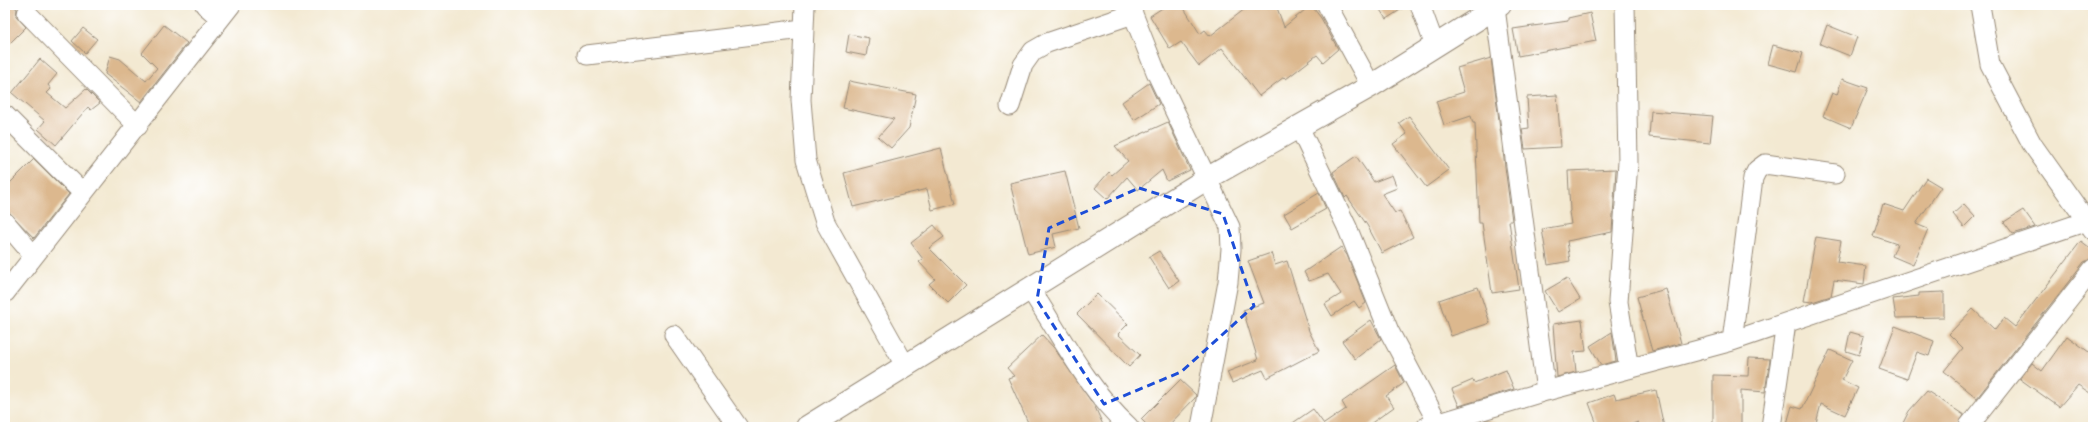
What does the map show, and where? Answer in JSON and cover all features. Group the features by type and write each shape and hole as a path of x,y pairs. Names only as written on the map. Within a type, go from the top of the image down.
{"main road":[{"path":"807,427 1031,290 1208,178 1371,86 1497,7"}],"street":[{"path":"5,292 82,192 138,126 226,11 205,5"},
{"path":"805,5 801,100 806,160 825,222 906,366"},
{"path":"1327,5 1371,86"},
{"path":"1420,5 1435,46"},
{"path":"1625,5 1628,162 1618,302 1629,369"},
{"path":"1298,128 1347,227 1389,331 1435,426 1546,391 1732,341 2090,224 2032,144 1990,64 1980,5"},
{"path":"1497,7 1546,391"},
{"path":"1010,106 1023,66 1033,51 1047,43 1132,10 1156,72 1208,178 1230,227 1231,249 1228,282 1200,427"},
{"path":"27,13 138,126"},
{"path":"587,55 803,29"},
{"path":"5,115 82,192"},
{"path":"1732,341 1753,178 1757,170 1765,164 1835,174"},
{"path":"5,222 33,255"},
{"path":"1968,427 2093,269"},
{"path":"1031,290 1093,386 1119,418 1129,427"},
{"path":"1771,427 1786,323"},
{"path":"674,335 738,427"}],"highlighted area":[{"path":"1139,188 1223,214 1254,306 1181,372 1104,404 1037,300 1049,228"}],"building":[{"path":"5,5 12,5 17,9 16,16 26,27 5,48"},
{"path":"1167,5 1182,5 1200,34 1205,30 1210,36 1250,5 1276,5 1284,27 1311,5 1321,18 1338,49 1323,62 1317,55 1286,79 1284,77 1259,96 1222,48 1199,66 1181,42 1170,49 1150,16"},
{"path":"1377,5 1408,5 1386,19"},
{"path":"1590,13 1596,41 1518,56 1513,29 1568,21 1568,18"},
{"path":"164,25 187,43 141,102 105,74 110,56 120,59 146,81 157,68 142,53"},
{"path":"1827,25 1857,37 1850,56 1820,44"},
{"path":"83,28 97,39 85,53 72,41"},
{"path":"849,34 869,38 866,56 846,52"},
{"path":"1773,45 1803,53 1797,72 1768,64"},
{"path":"1491,58 1512,221 1509,221 1519,289 1492,293 1482,223 1479,223 1475,123 1473,123 1471,116 1444,125 1436,101 1464,92 1457,68"},
{"path":"40,59 57,74 48,85 51,89 47,93 65,108 86,89 100,103 91,110 88,107 56,145 38,129 45,121 12,93"},
{"path":"1842,79 1868,88 1851,128 1823,116 1832,93 1837,95"},
{"path":"849,81 916,94 909,128 891,148 878,137 894,119 843,108"},
{"path":"1149,83 1159,104 1134,120 1122,102"},
{"path":"1557,95 1561,147 1525,149 1522,129 1529,128 1527,97"},
{"path":"1651,111 1713,116 1710,143 1649,137"},
{"path":"1409,116 1449,170 1426,187 1393,144 1407,134 1399,123"},
{"path":"1168,122 1190,170 1167,181 1162,170 1138,190 1127,177 1107,199 1095,188 1109,172 1112,175 1128,161 1115,146"},
{"path":"941,148 955,204 932,210 927,189 853,207 844,173"},
{"path":"1356,156 1374,182 1392,175 1397,188 1382,194 1395,213 1400,211 1413,237 1382,253 1367,225 1347,196 1345,198 1333,172"},
{"path":"34,159 69,194 34,238 5,208 5,188"},
{"path":"1616,169 1612,232 1567,241 1570,261 1548,265 1542,229 1571,224 1569,212 1568,171"},
{"path":"1065,171 1079,228 1053,234 1056,247 1028,254 1010,183"},
{"path":"1926,178 1941,187 1916,224 1928,229 1913,265 1892,256 1897,244 1873,236 1883,204 1904,211"},
{"path":"1319,193 1326,209 1292,228 1284,214"},
{"path":"1964,204 1975,216 1964,227 1953,214"},
{"path":"2023,210 2035,227 2013,234 2004,222"},
{"path":"934,225 944,237 929,248 966,285 948,303 929,284 935,279 919,262 923,259 911,243"},
{"path":"1816,237 1841,241 1837,262 1866,266 1864,284 1834,280 1831,296 1812,302 1804,301"},
{"path":"2081,241 2093,250 2093,258 2084,262 1977,398 1944,371 1963,348 1949,334 1973,309 1995,330 2004,318 2015,327"},
{"path":"1341,247 1347,255 1366,303 1359,308 1354,301 1332,316 1325,304 1341,294 1328,274 1309,281 1304,272"},
{"path":"1159,251 1179,281 1169,288 1149,257"},
{"path":"1271,253 1275,265 1287,261 1309,331 1319,351 1267,378 1263,370 1232,383 1227,372 1258,360 1243,310 1264,303 1248,261"},
{"path":"1567,278 1580,299 1558,312 1545,291"},
{"path":"1478,287 1490,323 1451,336 1439,300"},
{"path":"1666,289 1681,343 1652,351 1637,297"},
{"path":"1944,292 1944,317 1896,318 1893,299 1919,296 1919,293"},
{"path":"1097,294 1128,324 1118,334 1140,355 1129,367 1077,314"},
{"path":"1371,320 1381,339 1355,359 1342,341"},
{"path":"1582,320 1586,351 1574,352 1576,372 1557,377 1553,324"},
{"path":"1895,326 1934,341 1929,356 1917,352 1907,379 1879,369"},
{"path":"1612,332 1616,361 1601,365 1590,346"},
{"path":"1850,332 1864,336 1859,355 1846,351"},
{"path":"1042,335 1054,348 1095,407 1104,427 1030,427 1008,378 1014,376 1007,368"},
{"path":"2067,336 2093,355 2093,395 2078,385 2059,407 2020,379 2032,363 2042,371"},
{"path":"1830,350 1852,360 1842,380 1858,388 1845,415 1821,404 1815,427 1786,427 1792,406 1802,409"},
{"path":"1749,358 1770,359 1765,392 1741,390 1741,427 1713,427 1713,375 1748,376"},
{"path":"1395,365 1404,383 1386,396 1394,407 1366,427 1287,427 1313,409 1324,424 1346,409 1342,402"},
{"path":"1506,370 1514,389 1459,406 1452,389 1473,380 1474,383"},
{"path":"1180,380 1196,395 1195,398 1167,427 1149,427 1141,419"},
{"path":"1656,390 1664,427 1639,427 1638,422 1624,427 1598,427 1589,403 1614,394 1616,399"},
{"path":"1927,391 1964,415 1957,427 1901,427 1909,411"},
{"path":"1488,420 1504,425 1503,427 1468,426"}]}
